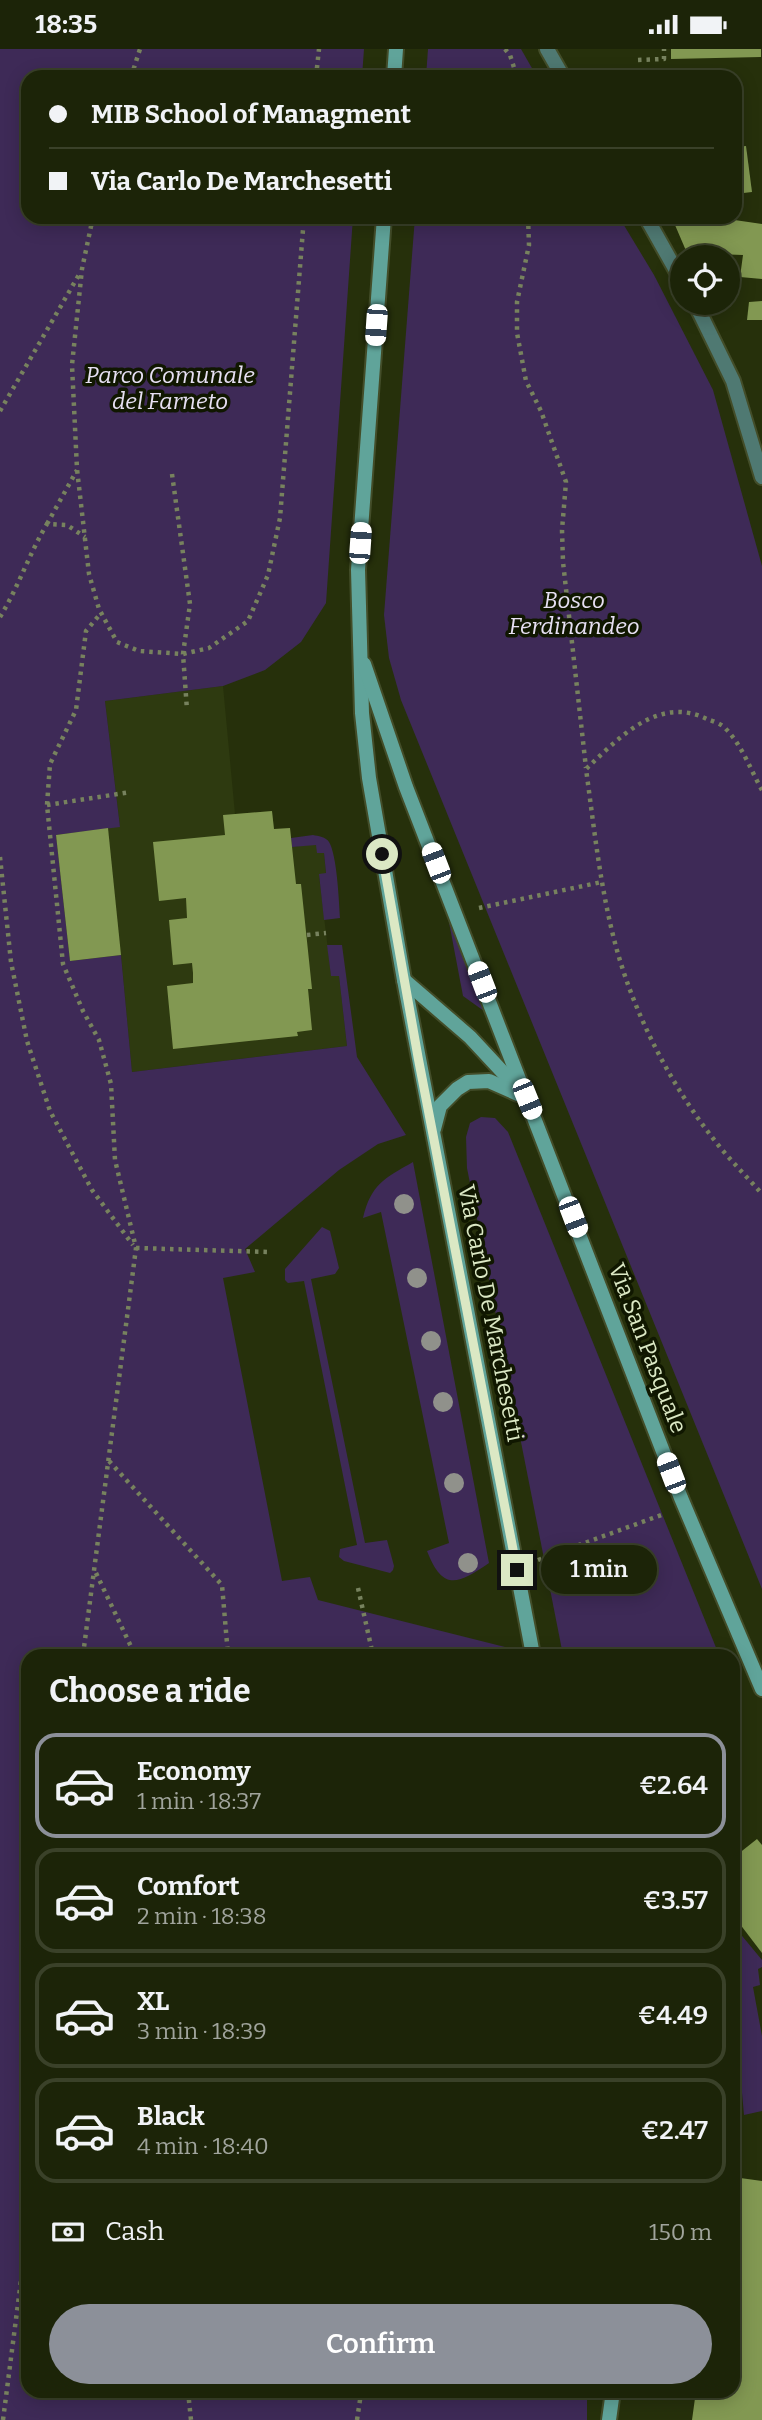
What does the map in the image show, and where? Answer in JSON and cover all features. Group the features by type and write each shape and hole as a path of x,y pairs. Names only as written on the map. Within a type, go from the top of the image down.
{"main road":[{"path":"394,70 396,49"},
{"path":"359,649 358,570 383,224"},
{"name":"Via Carlo De Marchesetti","path":"359,649 369,778 404,980 532,1649"},
{"name":"Via San Pasquale","path":"359,649 406,787 681,1498 762,1689"},
{"path":"404,980 470,1037 527,1099"},
{"path":"433,1133 440,1106 457,1089 472,1081 489,1081 527,1099"},
{"path":"609,2420 611,2398"}],"street":[{"path":"547,49 559,70"},
{"path":"650,224 670,260"},
{"path":"701,315 733,381 762,477"}],"path":[{"path":"133,70 140,49"},
{"path":"317,70 319,49"},
{"path":"505,49 515,70"},
{"path":"638,60 664,59 664,49"},
{"path":"92,224 82,269 72,365 77,469 89,574 101,613 117,642 139,651 183,654 208,648 248,621 268,575 280,518 303,224"},
{"path":"528,224 529,245 517,302 517,334 526,381 541,411 566,482 562,530 563,562 586,769 602,882 616,945 649,1033 671,1076 718,1145 762,1194"},
{"path":"0,411 82,269"},
{"path":"0,617 31,552 77,469"},
{"path":"172,474 190,604 183,654 187,710"},
{"path":"47,524 67,525 86,538"},
{"path":"84,1649 135,1248 115,1160 111,1084 99,1040 63,964 47,805 50,764 76,710 86,631 101,613"},
{"path":"586,769 628,730 663,712 698,714 726,727 762,790"},
{"path":"47,805 131,792"},
{"path":"0,857 11,962 27,1041 50,1111 92,1190 135,1248"},
{"path":"477,908 602,882"},
{"path":"307,935 326,933"},
{"path":"135,1248 268,1252"},
{"path":"109,1461 222,1585 227,1649"},
{"path":"537,1560 668,1513"},
{"path":"95,1573 132,1649"},
{"path":"358,1588 372,1649"},
{"path":"3,2420 21,2280"},
{"path":"189,2398 191,2420"},
{"path":"357,2420 359,2398"}],"shaded area":[{"path":"223,686 235,814 272,811 274,829 290,828 292,847 316,844 324,853 326,874 319,875 331,975 339,975 347,1046 132,1072 121,955 70,961 56,835 120,826 105,701"}],"green space":[{"name":"Parco Comunale del Farneto","path":"0,49 364,49 362,70 21,70 21,224 353,224 326,603 301,642 265,670 223,686 105,701 120,827 56,835 70,961 121,955 132,1072 347,1046 339,976 331,976 327,945 342,945 357,1057 406,1135 378,1144 339,1170 245,1249 255,1272 223,1278 282,1581 310,1577 318,1600 506,1649 21,1649 21,2398 587,2398 587,2420 0,2420"},
{"path":"428,49 521,49 533,70 426,70"},
{"name":"Bosco Ferdinandeo","path":"414,224 623,224 654,275 670,306 670,315 675,315 713,390 762,566 762,1589 401,700 389,658 384,615"},
{"path":"313,835 326,839 332,848 340,918 324,920 319,874 326,873 324,853 317,853 316,845 292,847 291,838"},
{"path":"448,917 484,1011 463,996"},
{"path":"481,1117 495,1118 508,1132 717,1649 562,1649 467,1168 466,1137 470,1123"},
{"path":"413,1162 489,1563 468,1576 452,1580 439,1573 427,1551 449,1543 381,1212 363,1218 370,1197 380,1183"},
{"path":"322,1227 330,1231 339,1268 335,1274 311,1279 365,1543 387,1540 394,1566 390,1573 344,1561 339,1557 340,1549 357,1545 304,1281 288,1283 285,1280 285,1269"},
{"path":"740,1933 762,1960 762,1967 758,1969 760,1985 753,1987 762,2036 762,2111 744,2115 740,2071"}],"building":[{"path":"671,49 761,49 761,57 671,59"},
{"path":"742,146 746,146 752,192 742,193"},
{"path":"742,221 762,224 762,279 740,277 743,255 740,255 740,245 684,245 675,224 742,224"},
{"path":"762,301 762,320 747,320 749,302"},
{"path":"272,811 274,829 290,828 296,884 301,884 312,989 308,989 312,1030 297,1032 298,1036 173,1049 167,986 193,983 193,973 192,963 173,965 169,920 187,918 186,898 159,901 153,842 225,835 223,815"},
{"path":"108,828 121,955 70,961 56,835"},
{"path":"757,1839 762,1845 762,1953 740,1924 740,1852"},
{"path":"740,2178 762,2181 762,2420 692,2420 695,2398 740,2398"}],"route":[{"path":"382,854 418,1057 517,1570"}]}
